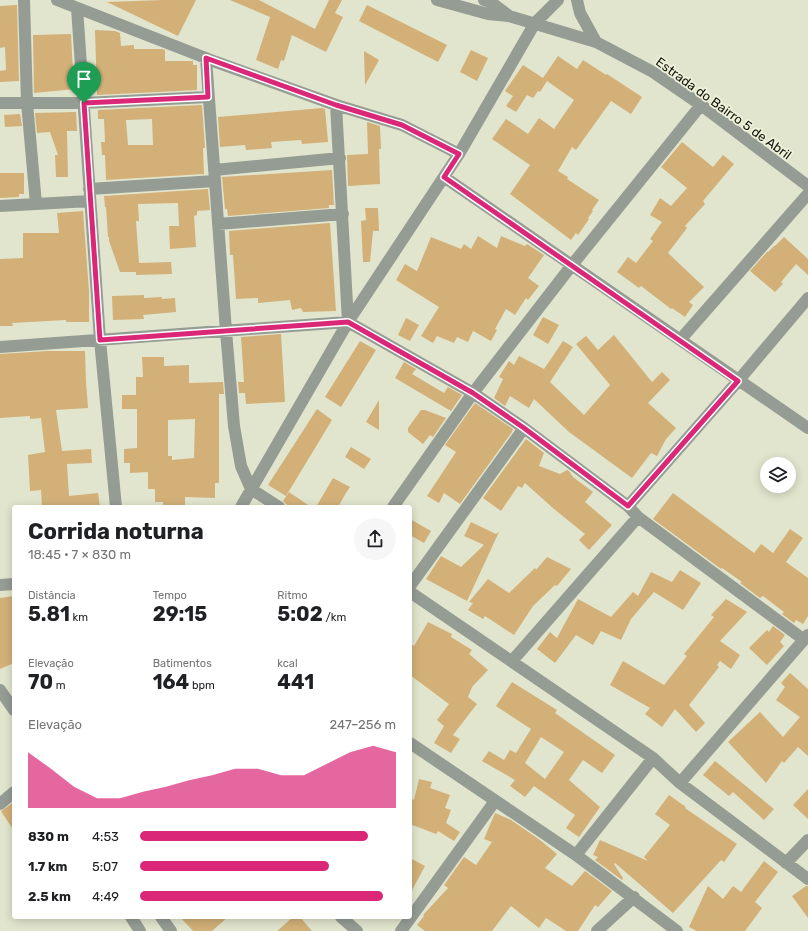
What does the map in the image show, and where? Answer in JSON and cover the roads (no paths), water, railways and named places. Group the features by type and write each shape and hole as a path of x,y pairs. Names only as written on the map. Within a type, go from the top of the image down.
{"street":[{"path":"24,0 27,103 36,204"},
{"path":"57,0 206,58 336,105 402,125 459,154"},
{"path":"437,0 488,14 509,16"},
{"path":"484,0 492,3 509,16"},
{"path":"242,505 348,322 459,154 535,23 558,0"},
{"path":"577,0 580,13 596,42"},
{"path":"77,8 100,340 116,505"},
{"name":"Estrada do Bairro 5 de Abril","path":"509,16 596,42 653,72 808,186"},
{"path":"206,58 226,331 234,426 238,453 241,466 251,489 276,505"},
{"path":"0,103 84,103 208,97"},
{"path":"336,105 348,322"},
{"path":"394,505 473,393 572,264 701,106"},
{"path":"0,206 36,204 214,175 340,158"},
{"path":"444,177 808,428"},
{"path":"680,340 808,194"},
{"path":"218,224 343,214"},
{"path":"628,506 738,381 808,298"},
{"path":"0,347 348,322 473,393 524,428 628,506 638,517 806,637 680,783"},
{"path":"412,583 524,428"},
{"path":"512,661 638,517"},
{"path":"0,585 12,584"},
{"path":"412,593 653,758 680,783 808,879"},
{"path":"0,690 8,708"},
{"path":"412,744 576,855 634,897 677,931"},
{"path":"576,855 653,758"},
{"path":"0,804 12,794"},
{"path":"412,916 495,801"},
{"path":"786,863 808,840"},
{"path":"597,931 634,897"},
{"path":"132,919 140,931"},
{"path":"162,919 171,931"},
{"path":"343,919 357,931"},
{"path":"401,931 410,919"}]}
